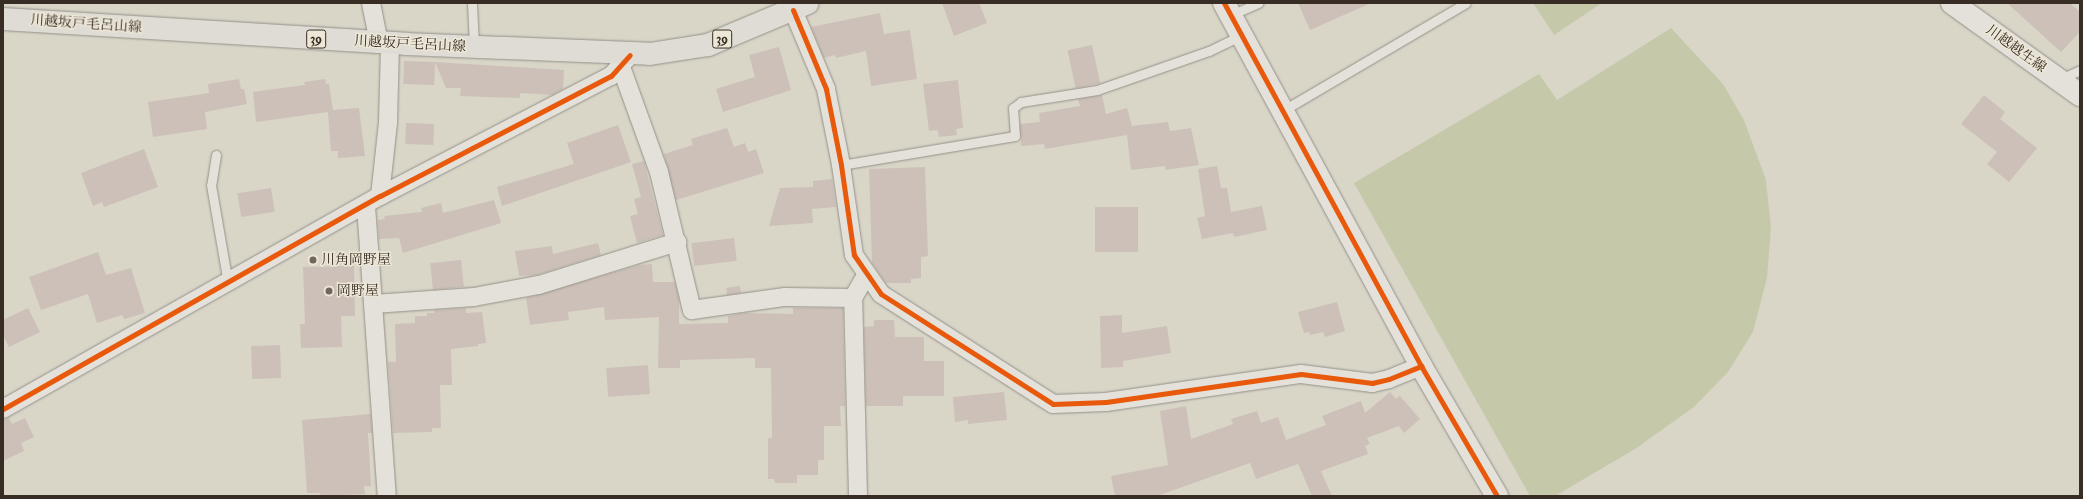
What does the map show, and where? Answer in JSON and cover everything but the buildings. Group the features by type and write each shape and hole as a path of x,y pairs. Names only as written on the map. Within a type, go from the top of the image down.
{"main road":[{"name":"川越坂戸毛呂山線","path":"3,19 474,48 625,61 650,54 708,45 800,7"}],"street":[{"path":"371,3 384,43 388,122 373,201 374,304 387,496"},
{"name":"川越越生線","path":"1952,3 2080,95"},
{"path":"800,7 826,89 841,165 854,255 880,294 1053,404 1106,402 1301,374 1372,383 1389,379 1421,366"},
{"path":"1228,9 1240,36 1421,366 1497,496"},
{"path":"3,409 373,201 611,76 625,61 659,172 677,242 692,310 785,297 853,298"},
{"path":"374,304 474,296 540,285 677,242"},
{"path":"858,496 853,298 867,274"}],"lane":[{"path":"472,3 474,48"},
{"path":"1228,9 1258,3"},
{"path":"1282,111 1466,3"},
{"path":"841,165 1014,136 1013,108 1021,102 1097,90 1209,51 1240,36"},
{"path":"2059,80 2080,70"},
{"path":"216,155 211,185 228,283"}],"green space":[{"path":"1533,3 1602,3 1554,35"},
{"path":"1671,28 1723,84 1744,120 1766,180 1771,228 1767,278 1753,332 1728,372 1694,407 1635,449 1555,496 1530,496 1354,183 1539,74 1557,100"}],"cycle path":[{"path":"1224,3 1421,366 1497,496"},
{"path":"793,10 826,89 841,165 854,255 881,294 1053,404 1106,402 1301,374 1372,383 1389,379 1421,366"},
{"path":"3,409 380,196 611,76 630,55"}],"place":[{"name":"川角岡野屋","path":"313,260"},
{"name":"岡野屋","path":"329,291"}]}
